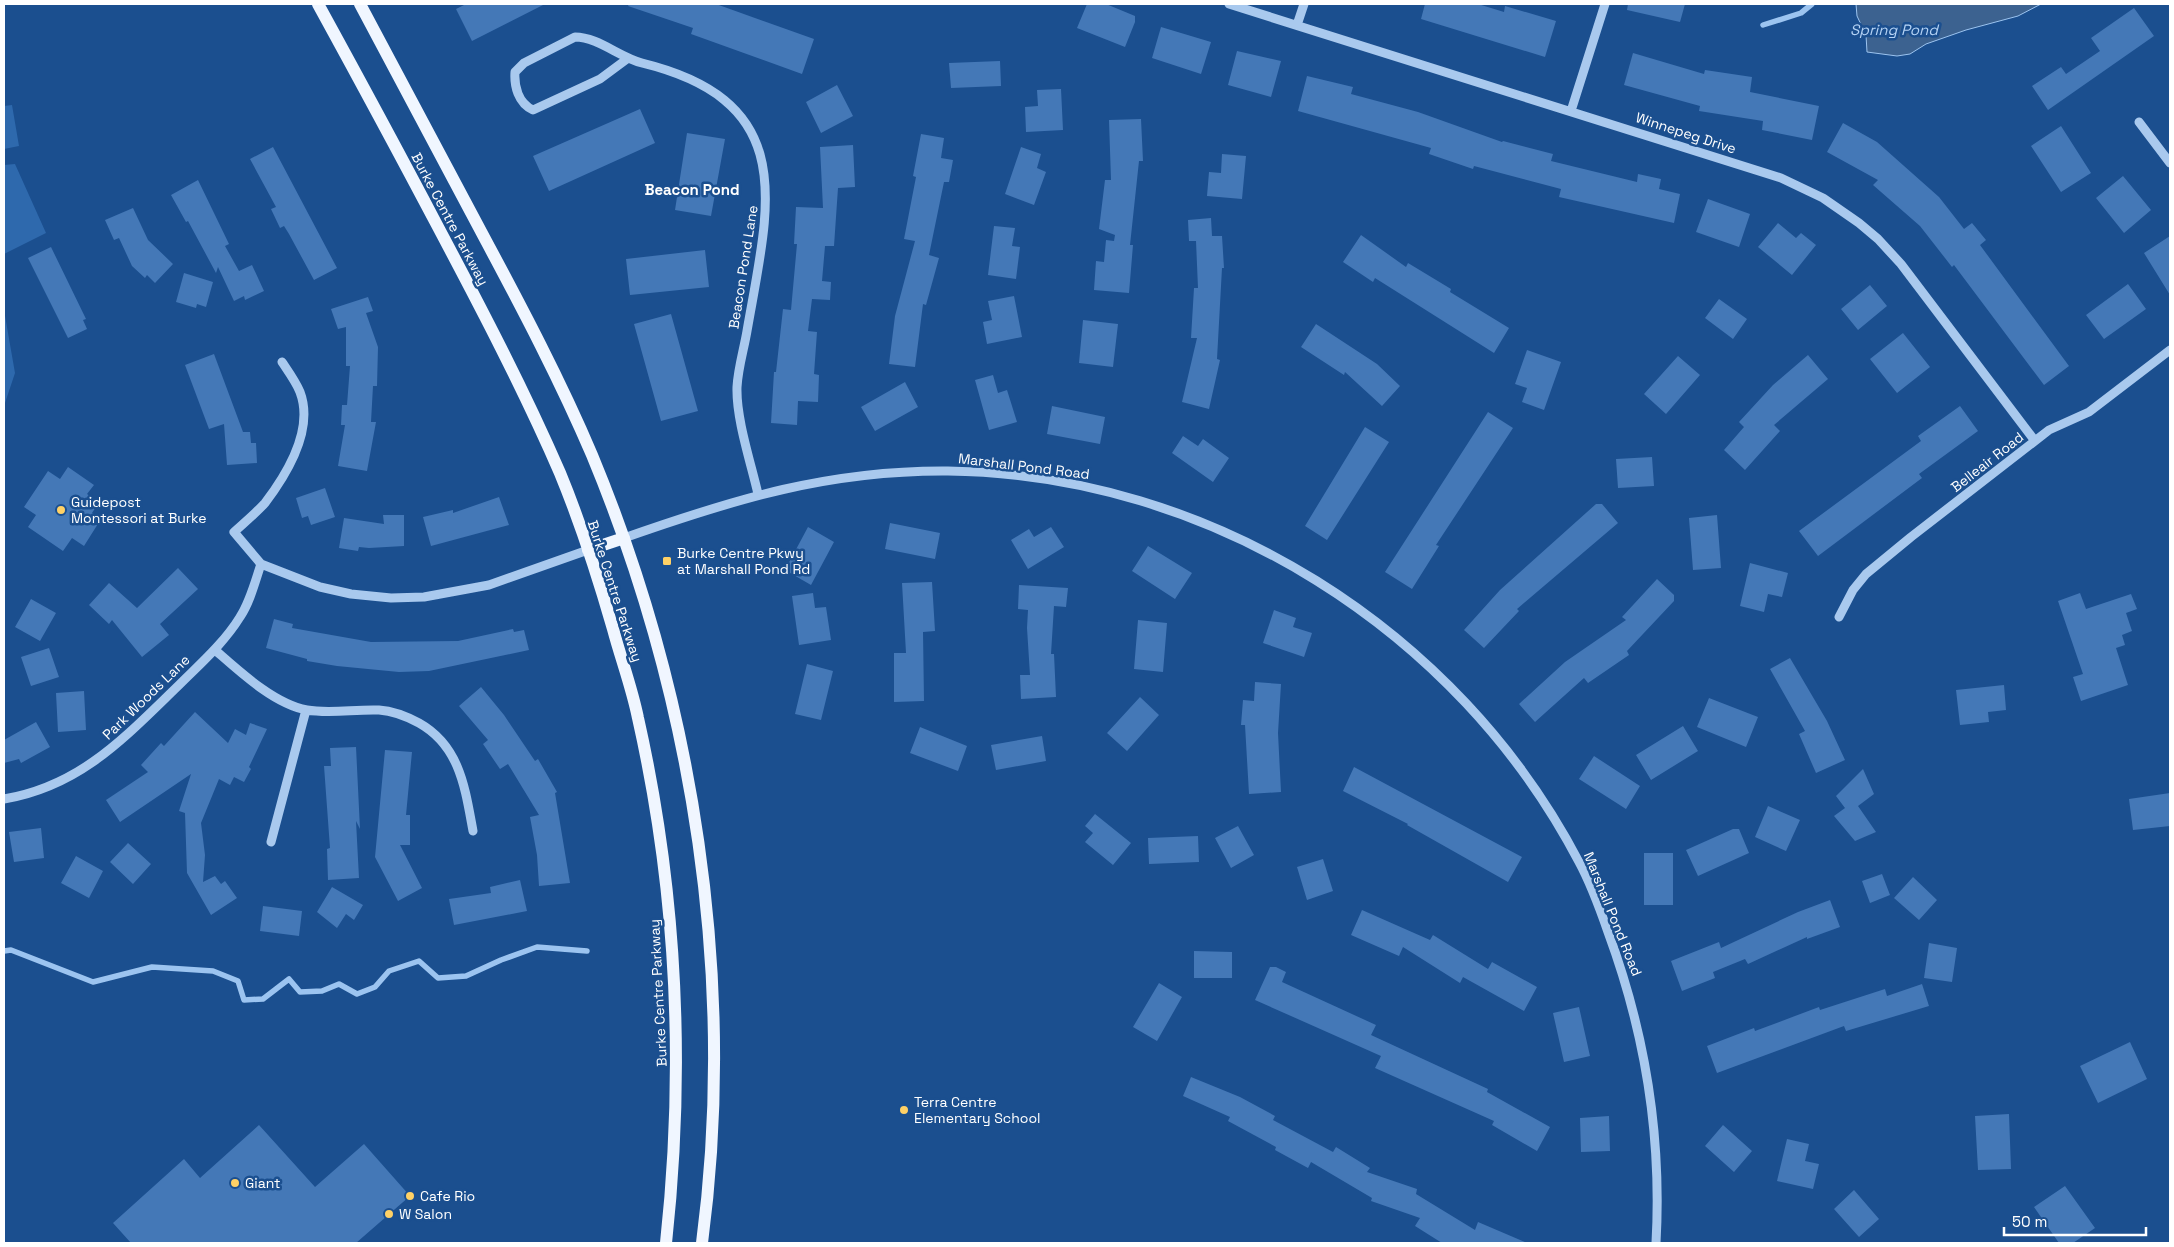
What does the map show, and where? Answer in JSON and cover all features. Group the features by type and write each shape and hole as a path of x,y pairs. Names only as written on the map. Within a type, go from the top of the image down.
{"main road":[{"name":"Burke Centre Parkway","path":"318,4 516,377 561,476 588,550 638,717 663,856 673,955 677,1032 676,1129 666,1243"},
{"name":"Burke Centre Parkway","path":"360,4 532,327 591,453 624,538 653,631 678,732 698,841 708,927 713,1014 712,1120 702,1243"},
{"path":"588,550 624,538"}],"street":[{"name":"Winnepeg Drive","path":"1229,4 1781,178 1823,198 1878,239 1901,264 2035,441"},
{"path":"1297,25 1304,4"},
{"path":"1571,111 1605,4"},
{"name":"Beacon Pond Lane","path":"626,59 600,79 533,110 526,106 514,84 515,72 524,63 575,37 585,37 626,59 681,74 726,100 740,115 751,132 763,160 767,198 737,387 744,434 758,494"},
{"path":"2139,122 2170,163"},
{"name":"Belleair Road","path":"1839,617 1853,590 1866,574 2035,441 2067,420 2089,412 2170,350"},
{"path":"282,362 300,392 303,409 302,428 290,462 265,503 234,532 262,564 320,587 351,594 391,598 424,597 457,593 489,586 588,550"},
{"name":"Marshall Pond Road","path":"624,538 713,506 805,483 855,476 947,471 980,472 1058,481 1137,498 1203,522 1280,558 1332,589 1417,655 1467,704 1525,775 1580,863 1626,981 1648,1074 1654,1120 1657,1175 1656,1243"},
{"name":"Park Woods Lane","path":"4,799 57,783 110,751 215,650 241,616 262,564"},
{"path":"215,650 250,681 284,701 306,710 392,712 409,717 429,728 443,741 459,766 464,781 473,831"},
{"path":"271,842 306,710"}],"shaded area":[{"path":"12,105 19,146 4,149 4,106"},
{"path":"15,164 46,233 4,254 4,165"},
{"path":"4,310 15,373 4,406"}],"water":[{"name":"Spring Pond","path":"1856,4 2041,4 2018,16 1966,30 1926,44 1910,54 1897,56 1867,52 1866,35 1857,16"}],"building":[{"path":"466,4 545,4 472,41 456,9"},
{"path":"629,4 716,4 814,39 802,74 691,34 693,28 628,6"},
{"path":"1087,4 1106,4 1135,16 1135,22 1125,47 1077,28"},
{"path":"1425,4 1478,4 1504,12 1505,6 1556,21 1545,57 1421,19"},
{"path":"1628,4 1685,4 1680,22 1627,10"},
{"path":"2134,8 2154,36 2048,110 2032,86 2061,67 2066,74 2100,51 2091,38"},
{"path":"1161,27 1211,42 1201,74 1152,58"},
{"path":"1237,51 1281,61 1271,97 1228,85"},
{"path":"1633,53 1704,74 1705,70 1752,77 1750,92 1819,106 1812,140 1762,130 1763,121 1699,111 1700,106 1624,85"},
{"path":"1000,61 1001,86 951,88 949,63"},
{"path":"1307,76 1353,87 1351,94 1418,112 1502,142 1553,154 1551,161 1637,182 1638,174 1661,179 1659,189 1680,194 1674,223 1559,197 1561,189 1474,166 1473,169 1429,154 1431,148 1298,111"},
{"path":"837,85 853,116 821,133 806,102"},
{"path":"1061,89 1063,130 1026,132 1025,107 1038,106 1037,90"},
{"path":"640,109 655,143 549,191 533,156"},
{"path":"1141,119 1143,161 1139,161 1130,245 1133,245 1129,293 1094,290 1096,261 1104,262 1106,240 1114,241 1115,235 1099,229 1105,180 1111,180 1109,120"},
{"path":"1843,123 1877,142 1939,197 1964,229 1972,223 1986,240 1980,245 2069,366 2044,385 1954,265 1952,267 1920,226 1873,185 1878,180 1827,152"},
{"path":"2061,126 2091,173 2061,192 2031,146"},
{"path":"687,133 725,139 711,216 675,210"},
{"path":"921,134 944,138 941,158 953,160 949,182 944,182 929,255 939,258 926,305 923,304 915,367 889,364 895,316 915,241 904,239 916,177 913,176"},
{"path":"853,145 855,187 838,188 834,246 825,246 822,281 831,282 830,300 812,299 808,331 817,332 814,374 819,375 818,402 798,401 797,425 771,423 774,372 776,372 783,309 791,310 797,244 794,244 796,207 823,208 820,147"},
{"path":"273,147 337,268 314,280 284,226 280,228 271,209 276,207 250,159"},
{"path":"1021,147 1041,154 1037,168 1046,172 1034,205 1005,194"},
{"path":"1222,154 1246,156 1242,199 1207,196 1209,172 1221,173"},
{"path":"2123,176 2151,210 2124,233 2096,198"},
{"path":"198,180 229,244 225,246 239,271 252,265 264,291 245,300 244,296 234,301 218,267 216,273 188,221 186,222 171,195"},
{"path":"1708,199 1750,214 1739,247 1696,232"},
{"path":"133,208 148,240 173,264 155,283 147,275 145,278 132,266 119,238 114,240 105,220"},
{"path":"1211,218 1212,236 1222,236 1224,268 1222,268 1217,359 1220,360 1209,409 1182,402 1197,338 1191,338 1194,288 1198,288 1196,241 1189,241 1188,220"},
{"path":"1778,223 1796,238 1801,233 1816,245 1792,275 1758,247"},
{"path":"994,226 1015,228 1012,246 1020,247 1016,279 988,275"},
{"path":"1361,235 1406,267 1408,263 1451,289 1450,292 1509,328 1494,353 1375,278 1373,282 1343,262"},
{"path":"2170,236 2170,295 2144,253"},
{"path":"51,247 86,319 83,320 87,329 68,338 28,258"},
{"path":"705,250 709,287 630,295 626,259"},
{"path":"184,273 213,282 206,307 197,304 196,308 176,302"},
{"path":"2128,284 2146,309 2104,339 2086,315"},
{"path":"1870,285 1887,306 1858,330 1841,309"},
{"path":"1014,296 1022,337 987,344 983,322 992,320 988,301"},
{"path":"368,297 373,311 366,313 378,347 377,386 373,386 371,422 376,422 367,471 338,466 345,425 341,425 342,405 347,405 350,366 346,366 346,327 338,329 331,309"},
{"path":"1719,299 1747,319 1733,339 1705,318"},
{"path":"671,314 698,411 661,421 634,324"},
{"path":"1083,320 1118,324 1113,367 1079,363"},
{"path":"1316,324 1377,364 1400,386 1382,406 1345,372 1344,375 1301,347"},
{"path":"1903,333 1930,367 1897,393 1870,359"},
{"path":"1527,350 1561,362 1544,410 1522,402 1527,388 1515,384"},
{"path":"214,354 243,432 250,432 251,443 256,443 257,463 227,465 224,424 209,429 185,365"},
{"path":"1808,355 1828,379 1774,425 1780,431 1745,470 1724,450 1744,427 1739,422 1773,385"},
{"path":"1678,356 1700,375 1666,414 1644,394"},
{"path":"993,375 998,393 1007,390 1017,422 989,430 975,380"},
{"path":"905,382 918,407 875,431 861,407"},
{"path":"1052,406 1105,417 1100,444 1047,434"},
{"path":"1960,406 1978,431 1919,474 1922,478 1818,556 1799,531 1921,441 1918,436"},
{"path":"1488,412 1513,428 1436,545 1439,546 1412,589 1385,572"},
{"path":"1365,427 1389,442 1327,540 1305,526"},
{"path":"1183,436 1198,446 1203,439 1229,458 1213,482 1172,453"},
{"path":"1652,457 1654,486 1618,488 1616,459"},
{"name":"Guidepost Montessori at Burke","path":"68,467 94,485 87,494 99,502 92,513 101,519 84,546 72,538 63,551 28,527 36,515 24,507 48,471 60,479"},
{"path":"325,488 335,517 311,525 308,516 302,518 296,498"},
{"path":"499,497 509,525 431,546 423,517 453,510 453,513"},
{"path":"1596,504 1602,504 1618,523 1517,609 1519,611 1484,648 1464,630 1500,590"},
{"path":"383,515 404,515 404,546 359,547 358,551 339,548 344,518 384,524"},
{"path":"1717,515 1721,568 1693,570 1689,518"},
{"path":"890,523 940,533 935,559 885,549"},
{"path":"808,527 834,542 811,585 785,570"},
{"path":"1051,527 1064,547 1028,569 1011,540 1029,529 1034,537"},
{"path":"1148,546 1192,573 1175,599 1132,571"},
{"path":"1750,563 1788,573 1782,597 1768,594 1764,612 1740,606"},
{"path":"178,568 198,589 160,624 169,635 142,657 112,620 109,624 89,605 109,583 137,608"},
{"path":"1657,579 1674,595 1674,601 1627,651 1629,655 1588,683 1584,678 1535,722 1519,704 1565,662 1626,620 1622,617"},
{"path":"932,582 935,631 923,632 924,701 894,702 894,653 906,653 902,583"},
{"path":"1019,585 1068,588 1066,607 1054,606 1051,654 1054,654 1056,697 1021,699 1020,675 1030,675 1027,628 1028,610 1018,609"},
{"path":"813,593 815,608 826,607 831,640 799,645 792,596"},
{"path":"2080,593 2086,609 2131,594 2137,609 2126,613 2132,631 2122,635 2125,645 2116,648 2128,685 2081,701 2073,677 2083,674 2058,601"},
{"path":"31,599 56,613 40,641 15,627"},
{"path":"1274,610 1296,618 1293,627 1312,633 1304,657 1263,643"},
{"path":"274,619 293,624 292,628 371,642 458,641 513,629 514,632 524,630 529,650 429,671 399,672 337,666 307,661 307,659 266,648"},
{"path":"1138,620 1167,623 1163,672 1134,669"},
{"path":"49,648 59,677 31,686 21,657"},
{"path":"1790,658 1827,721 1845,760 1816,773 1799,734 1805,731 1770,669"},
{"path":"807,664 833,671 821,720 795,714"},
{"path":"1255,682 1281,684 1278,733 1281,792 1249,794 1245,725 1241,725 1243,700 1254,701"},
{"path":"2004,685 2006,710 1988,712 1989,722 1960,725 1956,690"},
{"path":"481,687 504,715 535,761 538,759 557,792 555,793 570,883 539,886 537,855 530,817 539,815 508,764 500,769 483,744 488,740 459,706"},
{"path":"84,691 86,730 58,732 56,693"},
{"path":"1140,697 1159,715 1127,751 1107,733"},
{"path":"1709,698 1758,717 1746,747 1697,727"},
{"path":"195,712 228,743 235,729 246,735 250,723 267,729 244,782 234,777 230,785 219,779 201,823 205,855 203,882 215,876 221,884 225,881 237,898 211,915 187,873 185,813 179,811 191,774 120,822 106,800 148,772 141,765 161,743 164,746"},
{"path":"36,722 50,747 21,763 19,759 4,763 4,740"},
{"path":"1683,726 1698,751 1651,780 1636,755"},
{"path":"920,727 967,746 958,771 910,753"},
{"path":"1042,736 1046,761 996,770 991,745"},
{"path":"356,747 360,829 356,821 359,878 328,880 327,849 330,848 324,766 331,766 330,748"},
{"path":"385,750 412,752 406,815 410,815 410,845 400,845 422,888 398,901 375,857"},
{"path":"1594,756 1640,786 1626,809 1579,779"},
{"path":"1354,767 1522,857 1508,882 1408,824 1343,791"},
{"path":"1863,769 1874,794 1858,806 1876,832 1855,841 1834,816 1845,808 1836,796"},
{"path":"2170,793 2170,826 2133,830 2129,799"},
{"path":"1768,806 1800,820 1786,851 1755,837"},
{"path":"1095,814 1131,843 1113,865 1085,842 1093,833 1085,826"},
{"path":"1238,826 1254,855 1231,868 1215,838"},
{"path":"41,828 44,858 14,862 9,832"},
{"path":"1733,829 1739,829 1749,853 1698,876 1686,850"},
{"path":"1198,836 1199,862 1149,864 1148,838"},
{"path":"128,843 151,864 133,884 110,862"},
{"path":"1644,853 1673,853 1673,905 1644,905"},
{"path":"76,856 103,871 89,898 61,883"},
{"path":"1323,859 1333,891 1307,900 1297,867"},
{"path":"1882,874 1890,895 1870,903 1862,881"},
{"path":"1913,877 1937,900 1919,920 1894,898"},
{"path":"520,880 527,911 454,925 449,899 491,893 490,887"},
{"path":"332,887 363,905 354,920 346,914 337,928 317,912"},
{"path":"1830,900 1840,927 1807,939 1807,937 1748,964 1745,959 1713,972 1715,978 1682,991 1671,961 1719,942 1721,948 1798,912"},
{"path":"263,906 302,911 299,936 260,931"},
{"path":"1362,910 1430,940 1433,935 1488,969 1492,962 1537,987 1524,1011 1463,977 1460,983 1403,947 1399,956 1351,935"},
{"path":"1929,943 1957,948 1952,982 1924,978"},
{"path":"1194,951 1232,952 1232,978 1194,978"},
{"path":"1270,967 1276,967 1286,972 1282,982 1376,1025 1371,1035 1488,1089 1487,1092 1550,1127 1537,1151 1492,1125 1494,1121 1375,1068 1381,1056 1255,1000"},
{"path":"1159,983 1182,997 1157,1041 1133,1027"},
{"path":"1922,984 1929,1006 1846,1031 1844,1026 1717,1073 1707,1046 1754,1028 1755,1031 1819,1007 1820,1010 1885,989 1887,996"},
{"path":"1579,1007 1590,1056 1564,1062 1553,1013"},
{"path":"2130,1042 2147,1079 2098,1103 2080,1066"},
{"path":"1191,1077 1240,1097 1275,1116 1273,1120 1333,1152 1336,1147 1370,1168 1367,1172 1417,1189 1416,1194 1475,1230 1478,1222 1527,1243 1442,1243 1415,1226 1420,1218 1371,1201 1372,1198 1311,1162 1308,1168 1275,1150 1276,1147 1228,1121 1230,1117 1183,1096"},
{"path":"2009,1114 2011,1169 1978,1170 1975,1116"},
{"path":"1609,1116 1610,1151 1581,1152 1580,1118"},
{"name":"Giant","path":"259,1125 315,1187 364,1144 410,1196 356,1243 131,1243 113,1223 184,1159 200,1178"},
{"path":"1723,1125 1752,1151 1734,1172 1705,1146"},
{"path":"1787,1139 1809,1144 1805,1161 1819,1164 1813,1189 1777,1181"},
{"path":"2065,1186 2095,1228 2073,1243 2059,1243 2034,1207"},
{"path":"1854,1190 1879,1219 1859,1237 1834,1209"}],"waterway":[{"path":"1763,25 1801,13 1812,4"},
{"path":"4,951 11,950 93,982 152,967 213,971 238,981 244,1000 263,999 289,979 300,992 322,991 339,984 357,994 375,987 389,971 419,961 438,978 466,976 501,960 537,947 587,951"}],"place":[{"name":"Guidepost Montessori at Burke","path":"61,510"},
{"name":"Burke Centre Pkwy at Marshall Pond Rd","path":"667,561"},
{"name":"Terra Centre Elementary School","path":"904,1110"},
{"name":"Giant","path":"235,1183"},
{"name":"Cafe Rio","path":"410,1196"},
{"name":"W Salon","path":"389,1214"}],"district":[{"name":"Beacon Pond","path":"692,189"}]}
